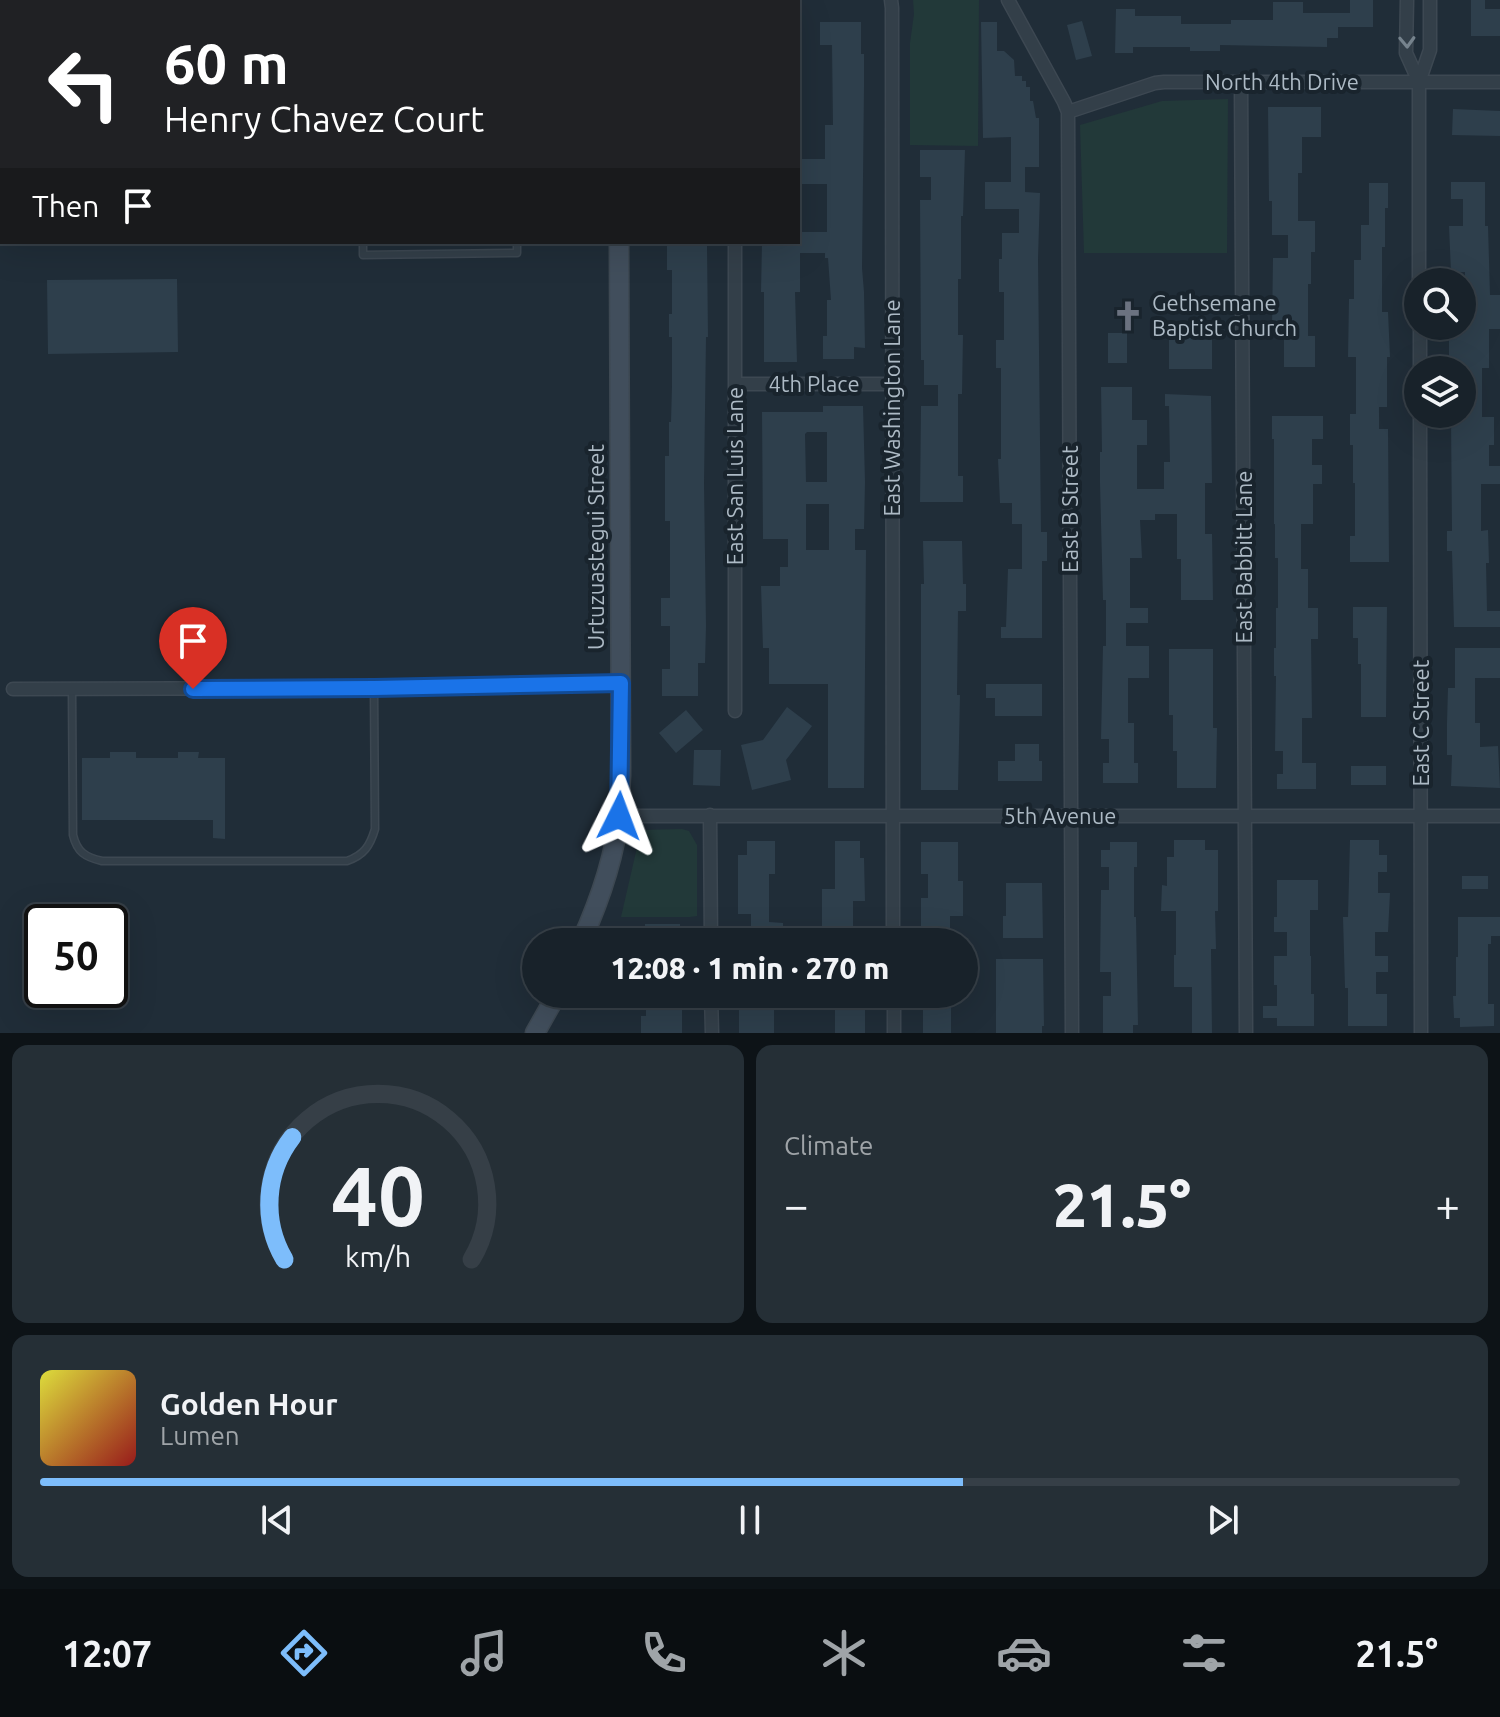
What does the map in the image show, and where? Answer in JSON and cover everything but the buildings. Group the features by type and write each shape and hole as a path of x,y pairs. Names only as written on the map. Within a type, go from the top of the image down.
{"main road":[{"name":"Urtuzuastegui Street","path":"587,928 611,858 619,816 619,244"},
{"path":"535,1033 549,1008"}],"street":[{"name":"East Washington Lane","path":"891,0 893,928"},
{"name":"East B Street","path":"1008,0 1068,112 1072,1033"},
{"path":"1407,0 1406,53 1419,82"},
{"path":"1419,268 1419,82 1430,50 1430,0"},
{"name":"East Babbitt Lane","path":"1241,81 1246,1033"},
{"name":"North 4th Drive","path":"1068,112 1155,83 1500,82"},
{"name":"East San Luis Lane","path":"735,244 735,711"},
{"name":"4th Place","path":"736,384 892,384"},
{"name":"East C Street","path":"1420,428 1421,1033"},
{"path":"13,689 374,688 621,683"},
{"path":"710,815 711,928"},
{"name":"5th Avenue","path":"619,816 1500,816"},
{"path":"711,1008 712,1033"},
{"path":"894,1008 894,1033"}],"lane":[{"path":"363,244 363,255 517,253 517,244"},
{"path":"451,244 451,254"},
{"path":"72,689 73,835 75,846 91,858 102,861 347,861 364,852 375,829 374,688"}],"green space":[{"path":"913,0 979,0 978,146 910,145"},
{"path":"1228,99 1227,253 1084,253 1080,125 1162,101"},
{"path":"641,830 689,831 697,845 697,916 621,917"}],"place":[{"name":"Gethsemane Baptist Church","path":"1128,316"}],"route":[{"path":"193,689 621,683 619,816"}]}
